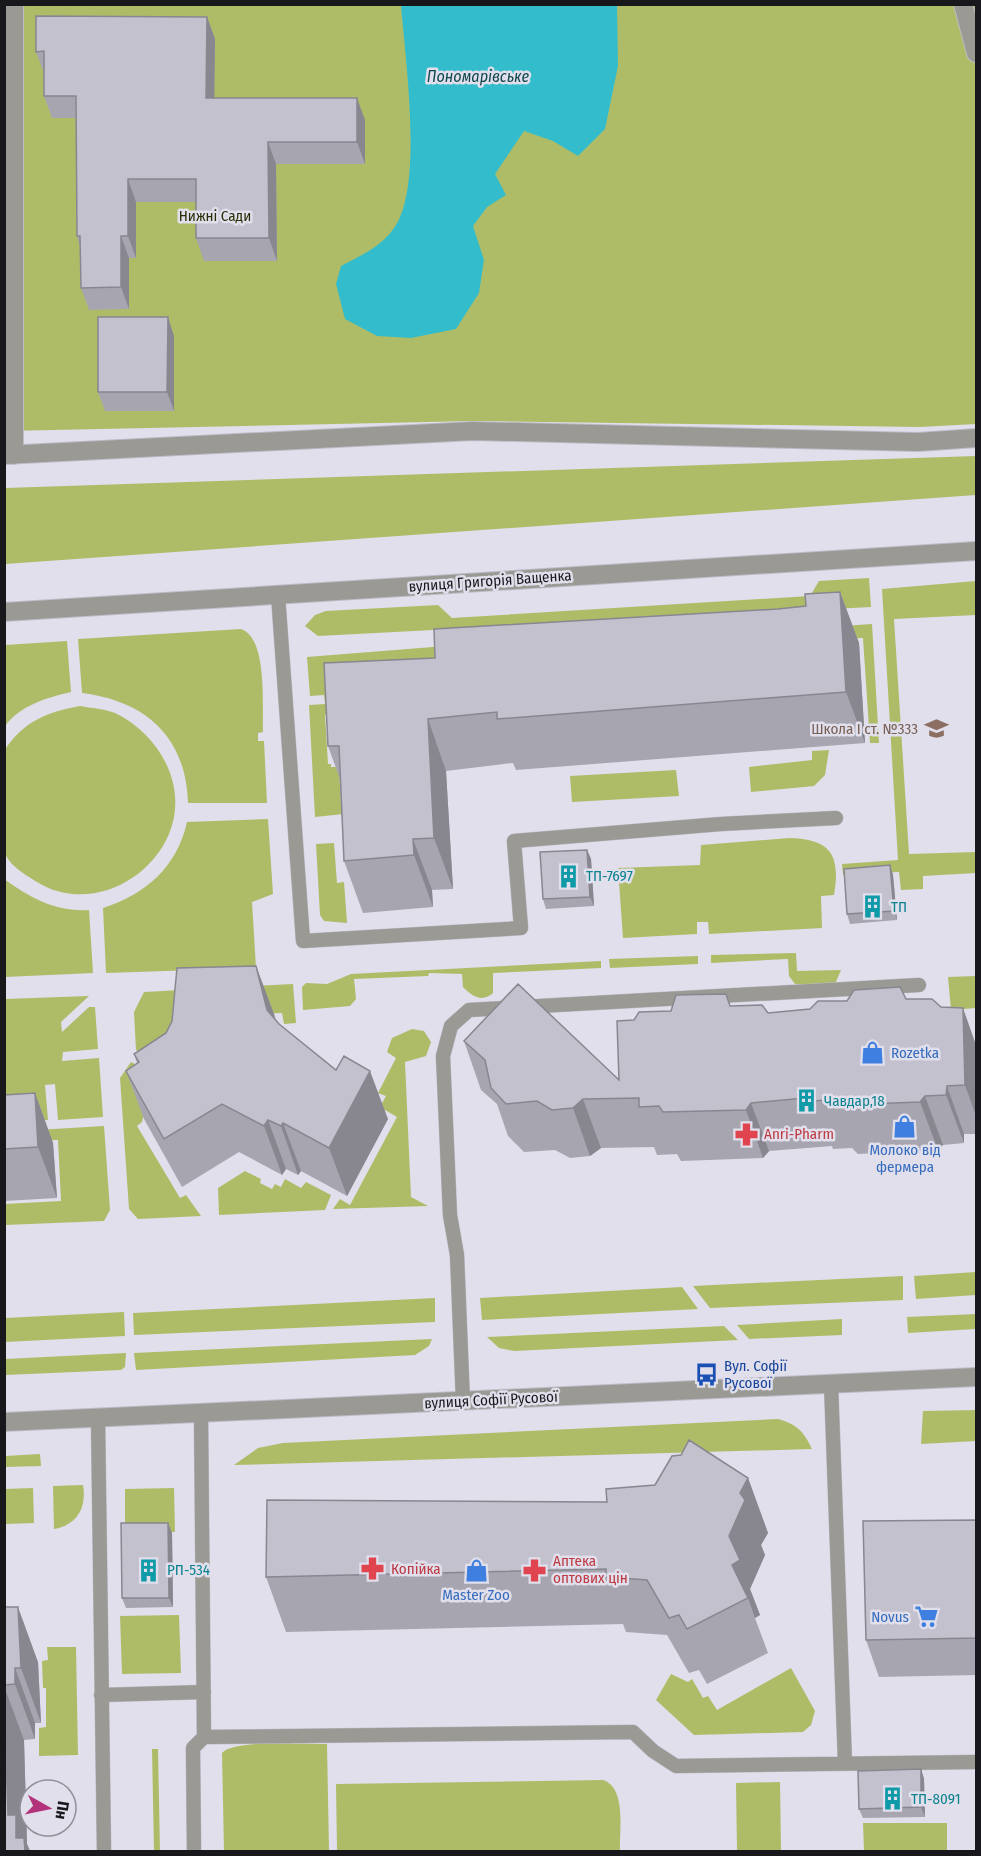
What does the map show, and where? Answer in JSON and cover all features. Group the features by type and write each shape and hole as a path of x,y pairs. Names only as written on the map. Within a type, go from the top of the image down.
{"street":[{"path":"14,4 9,455 473,431 918,442 976,438"},
{"path":"963,4 976,53"},
{"name":"вулиця Григорія Ващенка","path":"4,612 976,551"},
{"name":"вулиця Софії Русової","path":"4,1422 976,1377"}],"lane":[{"path":"278,595 303,941 521,928 514,841 721,824 836,818"},
{"path":"463,1402 457,1255 450,1215 443,1056 451,1026 469,1010 918,985"},
{"path":"831,1384 845,1763"},
{"path":"201,1414 204,1737"},
{"path":"98,1418 104,1851"},
{"path":"101,1695 204,1692"},
{"path":"194,1851 193,1748 204,1737 633,1732 653,1751 676,1766 976,1762"}],"green space":[{"name":"Нижні Сади","path":"4,5 976,5 976,424 920,427 474,421 5,431"},
{"path":"976,456 976,495 5,564 5,488"},
{"path":"869,578 871,607 318,636 305,626 315,615 326,611 438,605 452,618 810,596 819,581"},
{"path":"976,581 976,615 894,619 909,854 976,852 976,873 923,876 923,889 901,890 899,872 843,875 842,864 898,860 882,589"},
{"path":"872,624 879,743 870,743 863,638 829,639 828,627"},
{"path":"241,629 250,635 260,659 263,732 258,733 258,741 264,741 267,803 188,803 180,759 158,726 125,704 105,697 82,693 78,639"},
{"path":"67,641 71,692 43,700 26,708 5,726 5,645"},
{"path":"458,645 392,712 325,715 328,764 331,764 331,767 339,767 341,806 352,806 353,813 315,817 309,705 325,704 324,695 310,696 307,657"},
{"path":"80,706 115,713 131,722 145,734 166,763 175,798 174,816 169,834 159,852 146,867 131,879 113,888 94,893 75,894 56,891 37,882 18,870 6,856 4,851 4,751 19,733 36,720 56,711"},
{"path":"829,750 825,775 814,786 751,792 749,767 812,760 812,751"},
{"path":"676,770 679,796 572,802 570,776"},
{"path":"268,819 273,894 252,902 256,968 106,973 103,908 133,895 157,877 176,852 187,822"},
{"path":"789,838 803,839 823,846 834,859 836,881 834,895 821,896 822,928 709,934 708,922 697,922 697,934 623,938 618,868 700,865 701,845"},
{"path":"334,843 337,883 344,882 347,923 324,921 320,915 316,844"},
{"path":"4,879 24,892 54,906 89,910 93,973 5,977"},
{"path":"796,953 797,971 841,970 835,984 795,984 789,976 788,959 711,963 711,955"},
{"path":"698,956 698,964 610,968 609,959"},
{"path":"601,961 601,968 493,973 493,993 485,998 474,995 463,987 462,974 429,973 428,976 354,979 356,999 350,1006 303,1010 302,987 306,983 327,984 351,974"},
{"path":"976,976 976,1008 951,1010 948,977"},
{"path":"293,984 296,1023 284,1024 282,1013 195,1016 177,1070 136,1050 134,1012 144,992"},
{"path":"89,996 61,1022 62,1032 89,1007 95,1007 98,1049 63,1052 62,1061 99,1058 103,1117 58,1120 55,1084 45,1085 48,1120 5,1123 5,999"},
{"path":"412,1029 424,1031 431,1042 426,1056 405,1062 411,1197 428,1206 333,1209 340,1199 350,1205 397,1117 380,1107 386,1096 378,1093 396,1058 387,1052 392,1038"},
{"path":"131,1062 173,1084 144,1113 142,1122 137,1126 180,1198 186,1195 201,1216 138,1219 129,1209 120,1078"},
{"path":"104,1126 110,1210 104,1221 5,1225 4,1204 61,1201 58,1140 20,1141 20,1131"},
{"path":"245,1171 261,1179 260,1183 272,1189 275,1184 281,1187 285,1179 301,1188 306,1182 331,1195 325,1210 219,1215 218,1188"},
{"path":"976,1272 976,1295 916,1299 914,1276"},
{"path":"903,1276 903,1300 710,1308 693,1286"},
{"path":"682,1287 698,1309 482,1320 480,1298"},
{"path":"435,1298 435,1322 134,1335 133,1313"},
{"path":"124,1312 125,1336 5,1342 5,1318"},
{"path":"976,1314 976,1329 908,1333 907,1317"},
{"path":"842,1319 842,1335 749,1339 737,1325"},
{"path":"724,1326 738,1340 514,1351 499,1348 487,1337"},
{"path":"432,1339 429,1346 415,1355 136,1370 134,1353"},
{"path":"126,1353 125,1367 121,1370 5,1375 5,1359"},
{"path":"976,1410 976,1441 921,1444 923,1411"},
{"path":"778,1419 790,1423 799,1430 812,1449 234,1465 258,1448 283,1443"},
{"path":"40,1454 41,1466 5,1467 5,1456"},
{"path":"83,1485 83,1501 79,1514 69,1524 54,1529 53,1486"},
{"path":"33,1488 34,1523 5,1524 5,1489"},
{"path":"174,1488 175,1532 125,1533 125,1489"},
{"path":"179,1615 181,1673 122,1674 120,1616"},
{"path":"47,1647 76,1647 78,1755 39,1756 39,1728 46,1727 46,1688 43,1688 42,1661 48,1660"},
{"path":"791,1668 815,1711 811,1725 803,1732 694,1735 656,1700 671,1674 688,1682 692,1679 703,1698 708,1696 717,1710"},
{"path":"255,1744 327,1744 329,1851 224,1851 222,1753 240,1746"},
{"path":"152,1749 158,1749 160,1851 154,1851"},
{"path":"603,1780 611,1785 619,1801 620,1851 337,1851 336,1784"},
{"path":"780,1782 781,1851 737,1851 736,1783"},
{"path":"863,1823 947,1823 947,1851 864,1851"}],"water":[{"name":"Пономарівське","path":"401,5 617,5 618,66 605,129 578,156 553,141 524,131 495,174 506,195 487,207 473,226 484,260 479,293 456,329 411,338 377,336 345,319 336,284 341,266 385,239 396,225 404,205 411,150"}],"building":[{"path":"36,16 207,17 206,98 357,98 357,142 268,142 269,238 196,238 196,179 128,179 128,236 121,236 121,287 81,288 80,236 77,236 76,96 44,96 44,51 36,52"},
{"path":"98,317 168,317 167,392 98,392"},
{"path":"840,592 846,692 497,719 497,712 428,719 434,838 413,839 414,855 344,861 339,746 328,746 324,663 435,658 434,629 778,609 806,606 805,594"},
{"name":"ТП-7697","path":"587,850 590,897 543,899 540,852"},
{"name":"ТП","path":"890,865 894,911 847,914 844,869"},
{"path":"256,966 267,1010 279,1024 336,1070 344,1056 370,1071 329,1148 283,1123 281,1126 268,1120 264,1126 222,1104 164,1139 126,1071 139,1062 134,1054 166,1033 172,1021 177,968"},
{"path":"518,984 619,1080 617,1021 634,1020 639,1012 671,1011 676,995 726,994 730,1006 762,1005 768,1013 810,1009 818,1001 847,1001 854,990 900,987 906,999 932,999 941,1007 963,1008 965,1085 947,1086 946,1095 925,1096 920,1102 840,1105 835,1099 815,1101 815,1097 751,1103 746,1110 663,1112 659,1106 639,1107 639,1098 583,1099 573,1108 552,1110 537,1101 506,1104 491,1088 485,1060 464,1041"},
{"path":"35,1093 38,1147 4,1149 4,1095"},
{"path":"689,1440 748,1478 740,1493 745,1500 729,1536 740,1560 732,1565 748,1598 687,1629 679,1615 669,1618 647,1580 606,1577 606,1569 266,1577 267,1500 607,1502 606,1489 655,1485 672,1456 681,1455"},
{"name":"Novus","path":"976,1520 976,1638 866,1640 863,1521"},
{"name":"РП-534","path":"121,1523 168,1523 169,1598 122,1598"},
{"path":"4,1607 18,1607 21,1668 15,1668 15,1684 4,1685"},
{"path":"4,1703 8,1815 16,1815 16,1838 24,1838 25,1851 4,1851"},
{"name":"ТП-8091","path":"921,1769 921,1807 859,1809 858,1771"}],"place":[{"name":"Школа І ст. №333","path":"936,729"},
{"name":"ТП-7697","path":"568,876"},
{"name":"ТП","path":"873,907"},
{"name":"Rozetka","path":"873,1053"},
{"name":"Чавдар,18","path":"806,1101"},
{"name":"Молоко від фермера","path":"905,1126"},
{"name":"Anri-Pharm","path":"746,1134"},
{"name":"Вул. Софії Русової","path":"706,1375"},
{"name":"Копійка","path":"373,1569"},
{"name":"РП-534","path":"149,1570"},
{"name":"Аптека оптових цін","path":"535,1570"},
{"name":"Master Zoo","path":"476,1571"},
{"name":"Novus","path":"927,1617"},
{"name":"ТП-8091","path":"893,1799"}]}
